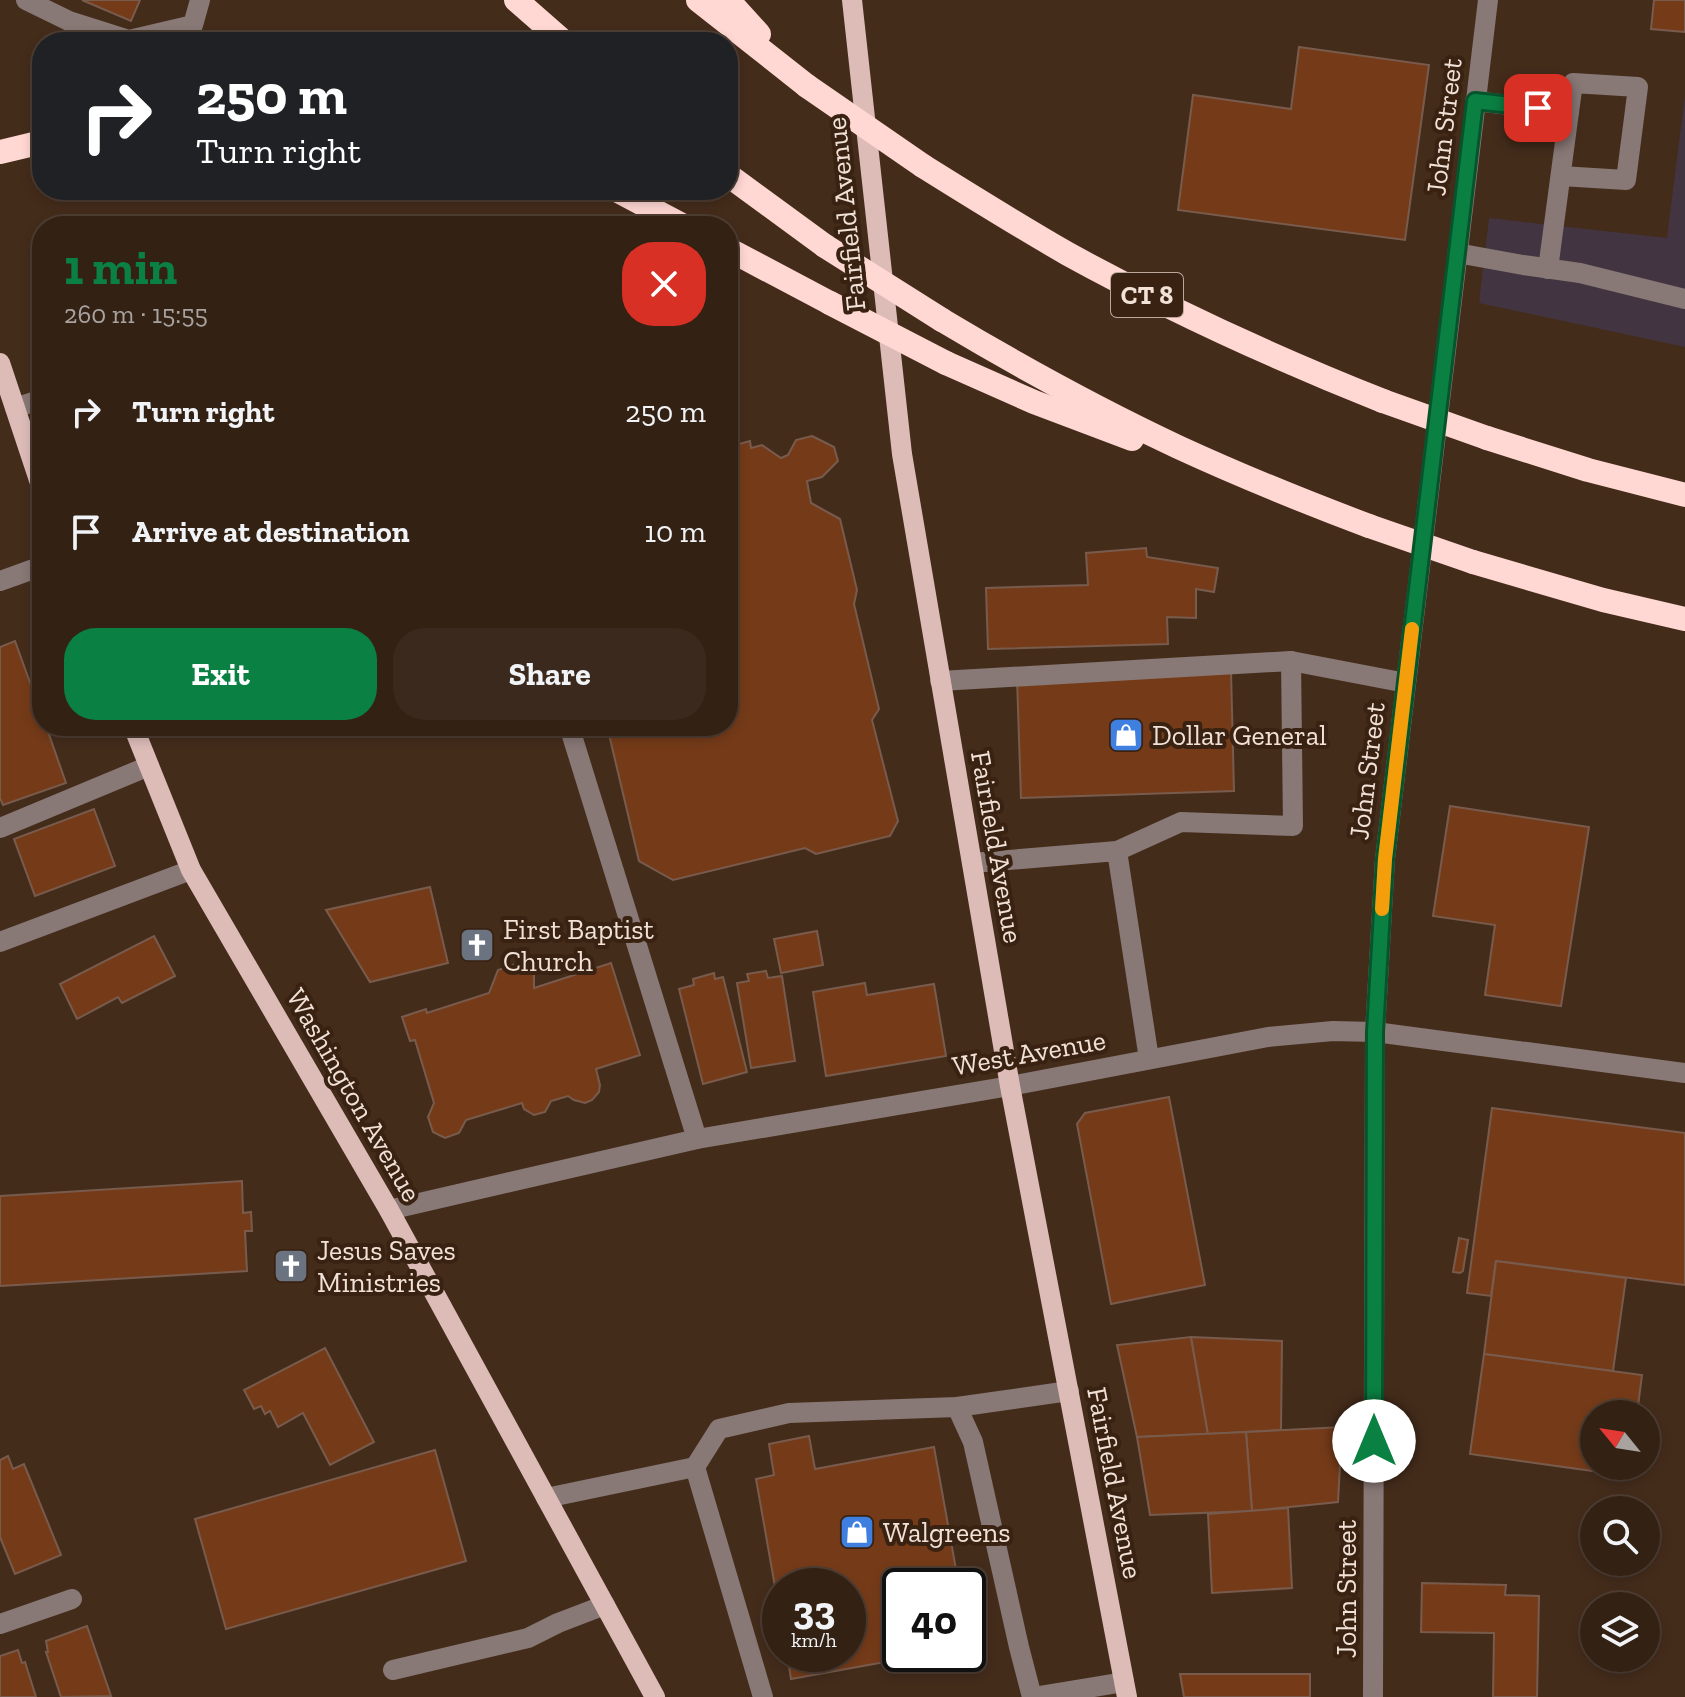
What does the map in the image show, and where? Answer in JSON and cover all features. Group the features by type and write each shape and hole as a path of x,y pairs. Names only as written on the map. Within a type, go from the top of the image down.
{"highway":[{"path":"516,0 553,32"},
{"name":"CT 8","path":"698,0 807,86 923,166 1068,254 1179,312 1383,401 1588,470 1685,495"},
{"path":"728,0 807,86"},
{"path":"0,152 32,144"},
{"path":"738,182 825,246 942,320 1061,388 1177,446 1295,498 1473,562 1603,600 1685,619"},
{"path":"635,200 665,216"},
{"path":"738,254 946,363 1034,402 1123,436 1235,472"}],"main road":[{"name":"Fairfield Avenue","path":"852,0 902,454 1010,1086 1126,1690"},
{"path":"0,363 32,459"},
{"name":"Washington Avenue","path":"137,736 191,870 389,1210 655,1697"}],"street":[{"path":"26,0 69,21 104,32"},
{"path":"163,32 193,25 200,0"},
{"name":"John Street","path":"1373,1697 1375,1032 1385,859 1488,0"},
{"path":"1548,269 1573,83 1638,87 1626,180 1561,176"},
{"path":"1475,101 1569,112"},
{"path":"1457,253 1580,273 1685,299"},
{"path":"15,408 32,402"},
{"path":"0,581 32,570"},
{"path":"972,863 1117,851 1181,822 1293,826 1291,661"},
{"path":"940,681 1291,661 1406,683"},
{"path":"572,736 697,1139"},
{"path":"0,828 149,766"},
{"path":"1117,851 1149,1059"},
{"path":"0,942 191,870"},
{"name":"West Avenue","path":"389,1210 697,1139 1010,1086 1268,1037 1333,1031 1375,1032 1685,1073"},
{"path":"546,1498 695,1467 719,1429 789,1413 957,1407 1069,1391"},
{"path":"957,1407 973,1442 1033,1697 1126,1690"},
{"path":"695,1467 763,1697"},
{"path":"0,1624 72,1599"},
{"path":"393,1670 528,1638 605,1605"}],"shaded area":[{"path":"1685,96 1685,347 1479,303 1489,218 1667,238"}],"building":[{"path":"82,0 140,0 131,21"},
{"path":"1654,0 1685,0 1685,32 1651,29"},
{"path":"1299,47 1429,65 1405,240 1178,210 1193,95 1291,109"},
{"path":"812,436 834,447 838,461 822,477 807,481 811,503 840,519 857,590 854,604 879,709 872,720 898,821 890,836 816,854 805,848 673,880 639,861 609,736 738,736 738,444 750,441 751,448 762,445 781,458 788,455 796,440"},
{"path":"1146,548 1147,557 1218,568 1214,592 1196,589 1196,618 1167,617 1168,644 988,649 986,588 1088,585 1086,553"},
{"path":"15,641 32,688 32,736 50,736 66,783 3,805 0,798 0,647"},
{"name":"Dollar General","path":"1231,671 1234,791 1021,798 1017,679"},
{"path":"1450,806 1589,827 1561,1006 1485,995 1495,925 1433,916"},
{"path":"94,809 115,866 35,896 14,839"},
{"path":"430,887 448,963 370,982 326,910"},
{"path":"817,931 823,965 781,973 774,939"},
{"path":"154,936 175,976 122,1003 118,997 77,1019 60,984"},
{"path":"524,960 534,965 531,970 534,988 611,963 640,1055 596,1069 599,1092 585,1103 568,1096 551,1101 545,1112 534,1115 524,1109 522,1103 466,1120 459,1133 445,1138 433,1132 428,1117 434,1103 415,1040 410,1041 402,1017 426,1009 427,1013 489,993 498,970"},
{"path":"766,971 768,978 782,976 795,1061 751,1068 737,983 749,981 747,974"},
{"path":"714,973 715,979 723,977 747,1072 703,1084 679,989 694,985 693,979"},
{"path":"865,983 867,995 934,984 946,1056 826,1076 813,992"},
{"path":"1169,1097 1205,1285 1111,1304 1077,1124 1085,1113"},
{"path":"1492,1108 1685,1133 1685,1285 1496,1261 1491,1296 1467,1293"},
{"path":"242,1181 243,1213 251,1212 252,1231 245,1231 247,1271 0,1286 0,1196"},
{"path":"1459,1238 1468,1240 1463,1271 1460,1273 1453,1272"},
{"path":"1496,1261 1626,1278 1613,1371 1484,1354"},
{"path":"1191,1337 1208,1434 1137,1437 1117,1345"},
{"path":"1191,1337 1282,1341 1281,1430 1208,1434"},
{"path":"325,1348 374,1442 330,1465 303,1413 278,1427 270,1411 265,1414 261,1406 254,1409 244,1390"},
{"path":"1484,1354 1642,1375 1639,1400 1580,1400 1580,1469 1470,1454"},
{"path":"1342,1427 1338,1502 1252,1511 1246,1432"},
{"path":"1246,1432 1252,1511 1150,1515 1137,1437"},
{"name":"Walgreens","path":"809,1436 815,1469 934,1447 956,1568 882,1568 882,1663 866,1665 866,1568 772,1568 756,1479 774,1475 769,1444"},
{"path":"435,1450 466,1561 226,1629 195,1519"},
{"path":"8,1456 13,1469 24,1464 61,1555 15,1574 0,1537 0,1460"},
{"path":"1288,1508 1292,1588 1212,1593 1208,1514"},
{"path":"1422,1583 1506,1585 1505,1595 1539,1596 1537,1697 1493,1697 1494,1633 1421,1632"},
{"path":"87,1626 111,1696 61,1697 46,1652 46,1641"},
{"path":"18,1650 36,1697 0,1697 0,1656"},
{"name":"Walgreens","path":"790,1672 830,1672 791,1679"},
{"path":"1180,1674 1310,1674 1310,1697 1184,1697"}],"slow traffic":[{"path":"1382,909 1412,629"}],"place":[{"name":"Dollar General","path":"1126,735"},
{"name":"First Baptist Church","path":"477,945"},
{"name":"Jesus Saves Ministries","path":"291,1266"},
{"name":"Walgreens","path":"857,1532"}],"route":[{"path":"1374,1441 1375,1032 1385,859 1475,101 1538,108"}]}
